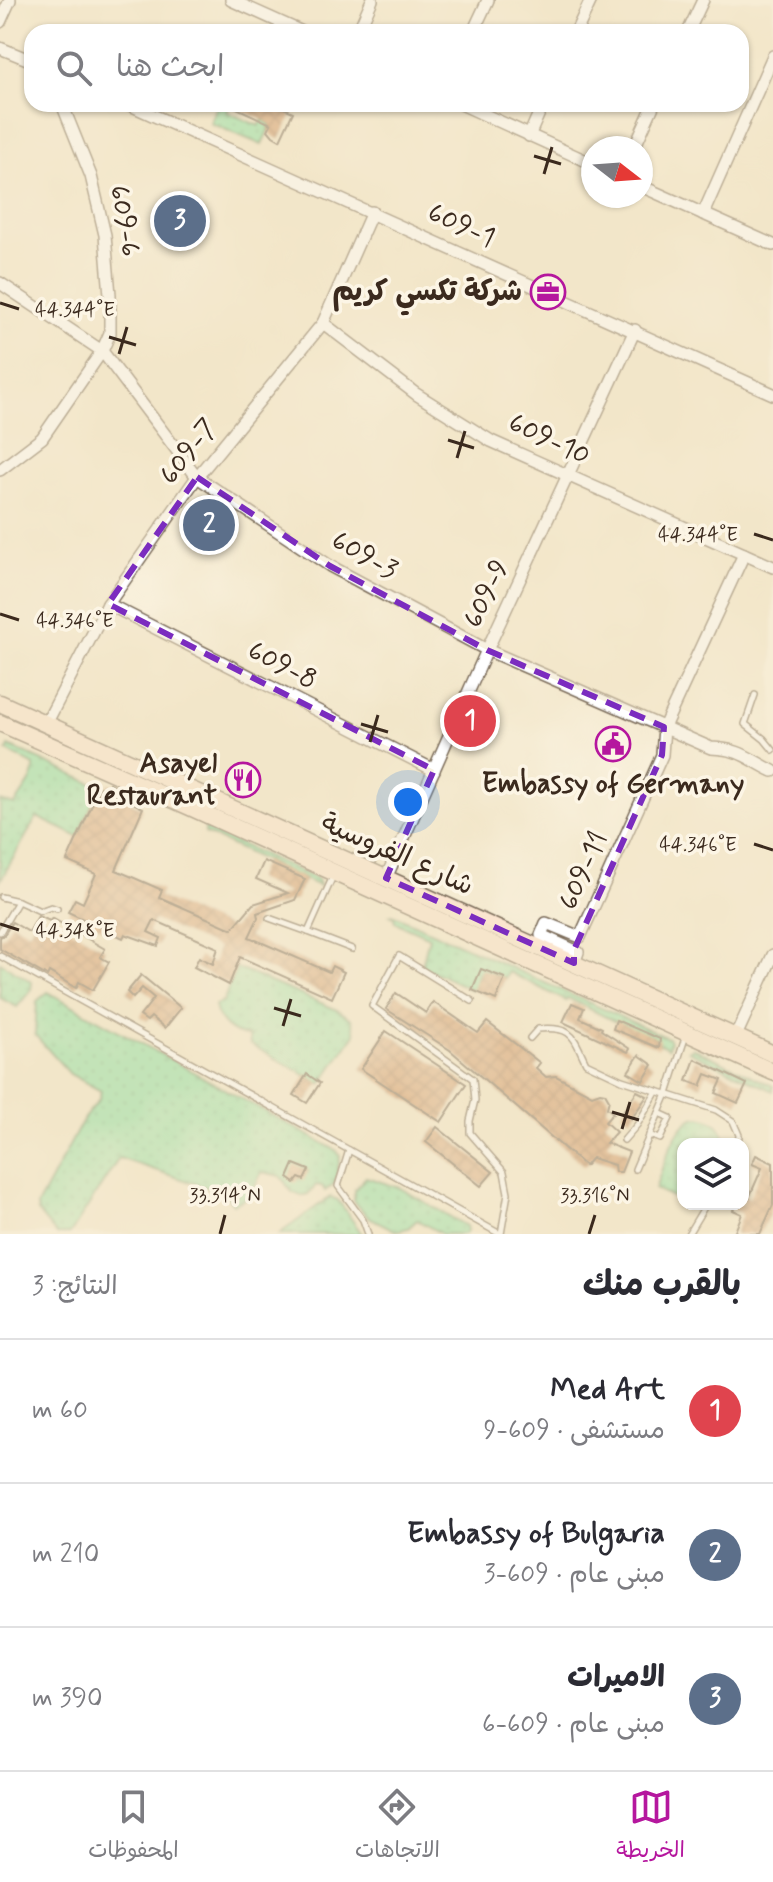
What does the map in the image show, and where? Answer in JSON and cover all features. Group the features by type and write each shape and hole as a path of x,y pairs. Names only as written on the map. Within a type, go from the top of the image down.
{"street":[{"path":"0,22 10,0"},
{"path":"231,0 249,4 287,24"},
{"path":"362,24 372,0"},
{"path":"477,24 488,0"},
{"path":"580,24 591,0"},
{"path":"692,24 703,0"},
{"path":"0,48 24,58"},
{"path":"749,110 773,56"},
{"name":"609-6","path":"65,112 91,176 105,235 110,333 102,351"},
{"name":"609-1","path":"146,112 773,394"},
{"path":"478,112 581,159"},
{"path":"529,136 540,112"},
{"path":"639,136 650,112"},
{"path":"703,214 748,112"},
{"path":"653,191 773,245"},
{"name":"609-7","path":"46,724 108,604 197,477 323,323 372,212"},
{"name":"609-3","path":"0,283 102,351 197,477 330,566 487,650 711,748 729,748 773,771"},
{"name":"609-10","path":"323,323 416,394 491,441 773,567"},
{"name":"609-9","path":"386,878 635,330"},
{"path":"0,470 42,438 102,351"},
{"name":"609-11","path":"574,963 578,952 541,935 546,923 580,937 662,755 664,727 744,554"},
{"name":"609-8","path":"108,604 434,770"},
{"name":"شارع الفروسية","path":"0,703 334,873 773,1072"},
{"name":"شارع الفروسية","path":"0,723 386,878 773,1054"},
{"path":"735,1038 773,955"}],"lane":[{"path":"755,695 745,724 773,750"},
{"path":"308,932 334,873"},
{"path":"1,897 40,911 51,907 57,909"},
{"path":"0,932 18,901"},
{"path":"269,918 352,949"},
{"path":"0,956 501,1234 508,1193 504,1172 470,1133 475,1100 473,1079 372,1006 399,956 472,1001"},
{"path":"530,1038 538,1029 552,1028 568,1034 578,1041 586,1063 622,1080 716,1110 733,1121 739,1138"},
{"path":"635,1169 667,1094 688,1033"},
{"path":"624,1140 637,1125 657,1091"},
{"path":"649,1135 660,1139 670,1118 659,1113"},
{"path":"349,1150 338,1186 363,1220 368,1234"},
{"path":"688,1234 702,1210"}],"highlighted area":[{"path":"197,477 330,566 487,650 664,727 662,755 574,950 574,963 386,878 434,770 108,604"}],"green space":[{"path":"215,112 227,112 259,126 263,120 271,124 262,145 210,123"},
{"path":"9,746 100,787 78,837 37,817 0,881 0,801 15,805 34,771 34,766 7,751"},
{"path":"205,828 317,879 319,886 205,833"},
{"path":"392,914 668,1038 668,1048 509,972 505,978 481,969 472,990 422,966 429,937 395,922"},
{"path":"0,962 32,982 31,990 17,1007 0,998"},
{"path":"236,968 335,1009 351,1019 355,1034 321,1084 250,1044 249,1036 231,1030 222,1022 215,1005 223,1002"},
{"path":"48,992 337,1151 340,1157 335,1183 325,1191 322,1186 316,1185 308,1194 301,1196 292,1192 280,1176 262,1172 249,1197 233,1204 224,1193 119,1158 70,1234 56,1234 38,1212 37,1206 84,1118 99,1100 101,1091 70,1074 35,1035 37,1001"},
{"path":"693,1048 773,1086 773,1091 688,1051"},
{"path":"695,1117 706,1118 715,1123 725,1138 677,1138 677,1199 655,1189 674,1139"},
{"path":"366,1177 400,1188 466,1226 467,1231 464,1234 442,1234 417,1220 408,1228 396,1231 367,1216 354,1201 354,1190"},
{"path":"330,1197 338,1200 362,1234 279,1234"}],"building":[{"path":"245,112 293,112 280,140 268,130 271,124"},
{"path":"109,783 117,787 114,794 143,808 116,870 162,890 159,897 232,929 253,904 288,893 256,879 264,861 305,879 295,900 257,913 258,918 249,937 329,972 332,966 344,972 332,998 240,957 229,985 194,967 199,957 213,964 218,948 154,920 148,932 161,938 158,946 125,934 123,938 68,912 75,899 83,903 96,874 67,861 100,787 106,790"},
{"path":"38,916 50,921 52,918 105,949 100,957 109,962 93,990 79,982 76,988 49,972 47,976 0,949 0,937 12,922 29,932"},
{"path":"481,969 505,978 496,1000 472,990"},
{"path":"141,975 181,1008 165,1028 151,1017 147,1021 140,1016 154,998 142,988 133,998 127,992"},
{"path":"396,993 426,1013 433,1002 478,1033 487,1022 540,1063 536,1068 546,1077 556,1076 592,1095 605,1093 609,1100 607,1108 613,1113 605,1122 616,1132 606,1143 629,1152 621,1172 615,1172 614,1165 592,1158 585,1166 450,1050 386,1009"},
{"path":"572,1003 584,1008 580,1018 602,1028 630,1049 628,1052 563,1022"},
{"path":"616,1020 660,1039 659,1048 613,1029"},
{"path":"386,1031 466,1084 441,1122 361,1069"},
{"path":"639,1055 653,1065 643,1081 628,1072"},
{"path":"695,1059 747,1084 738,1103 716,1093 722,1080 706,1074 701,1086 687,1081"},
{"path":"307,1074 320,1083 307,1103 294,1095"},
{"path":"637,1091 647,1096 631,1119 622,1113"},
{"path":"437,1127 493,1172 481,1186 426,1142"},
{"path":"756,1155 773,1163 773,1205 760,1234 734,1234 742,1214 733,1210 749,1210 749,1198 762,1168 752,1164"},
{"path":"294,1164 309,1170 304,1180 299,1178 295,1183 288,1178"}],"place":[{"name":"الاميرات","path":"180,221"},
{"name":"شركة تكسي كريم","path":"548,292"},
{"name":"Embassy of Bulgaria","path":"209,525"},
{"name":"Med Art","path":"470,721"},
{"name":"Embassy of Germany","path":"613,744"},
{"name":"Asayel Restaurant","path":"243,780"}]}
